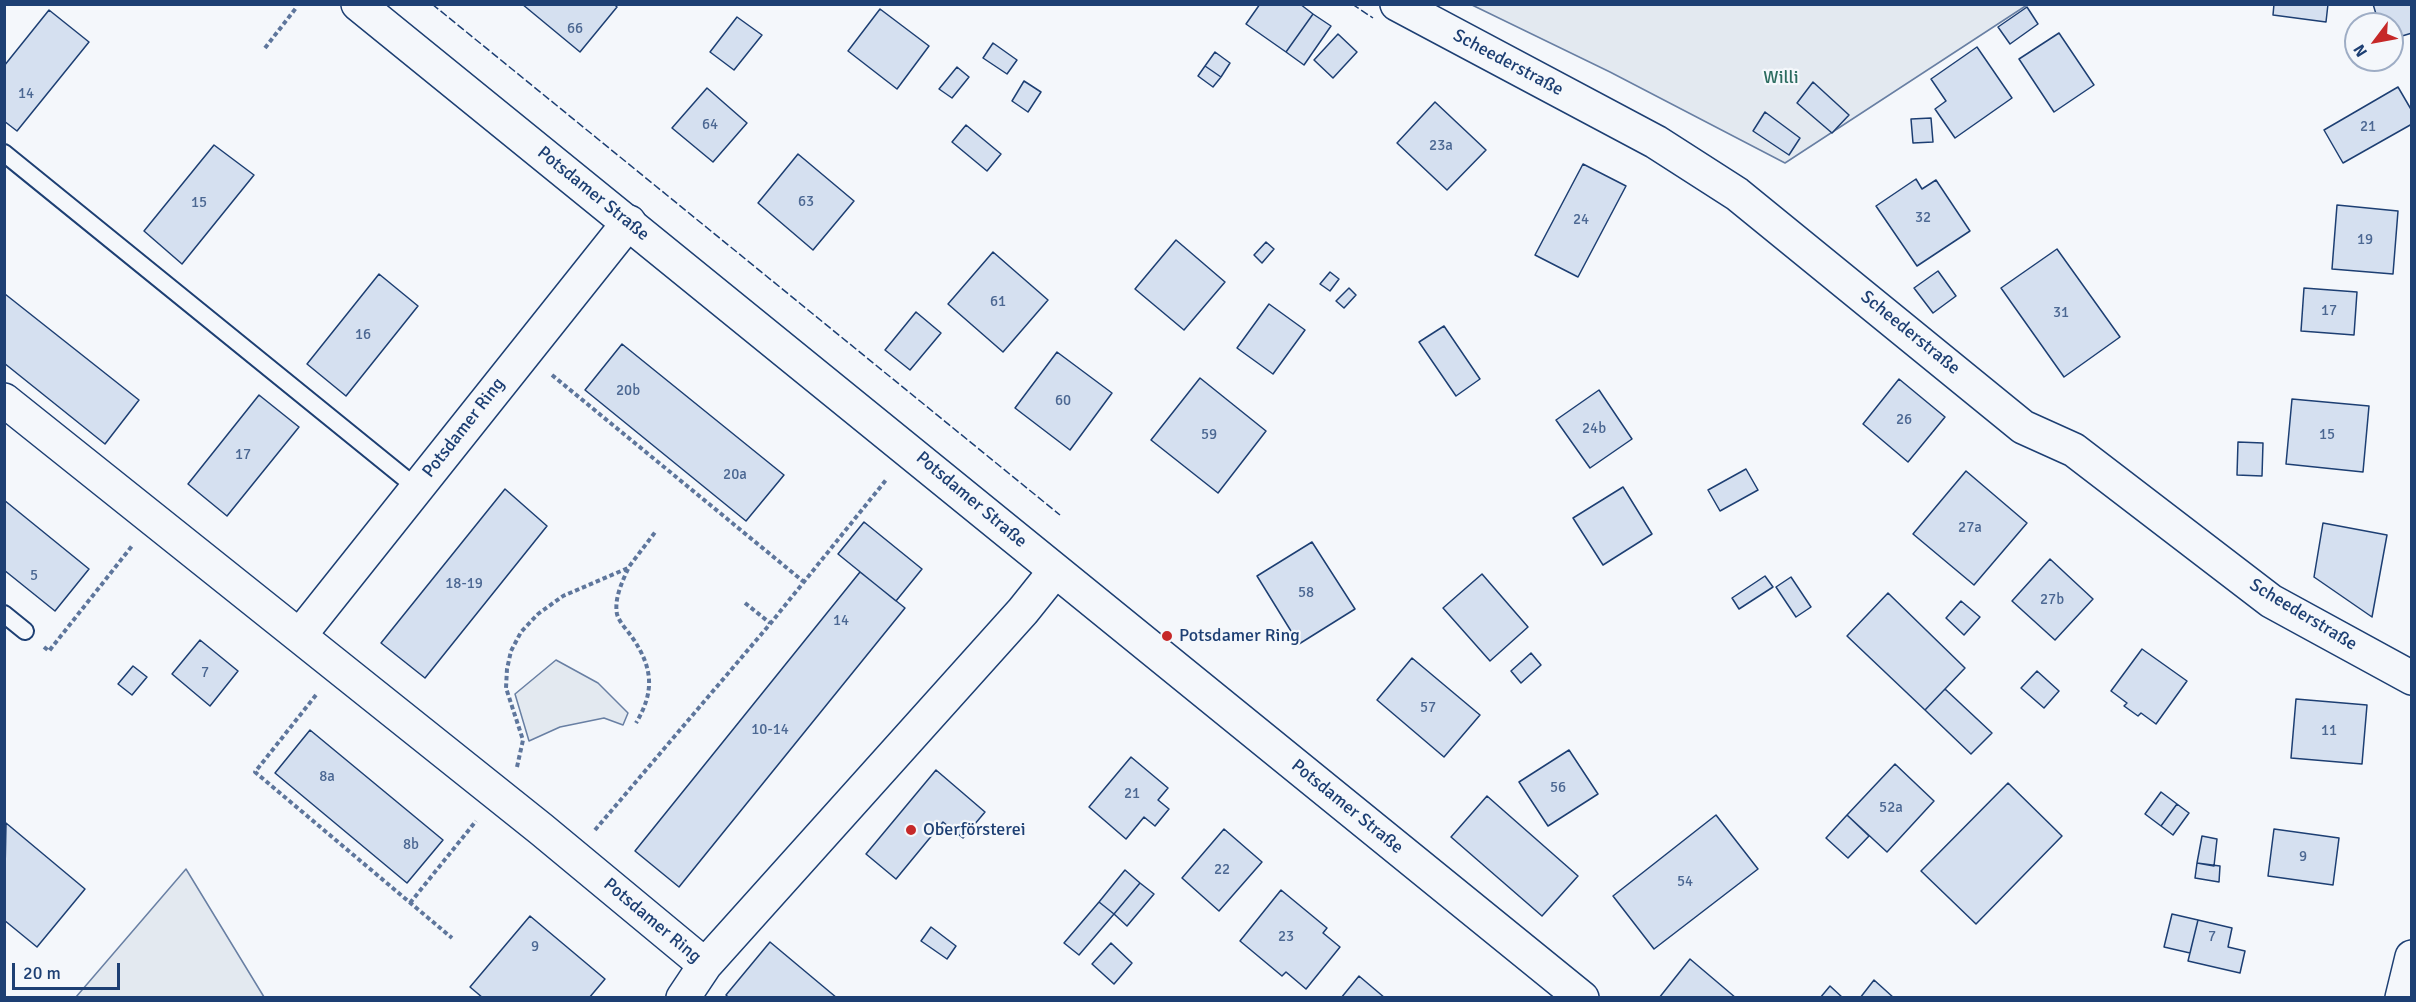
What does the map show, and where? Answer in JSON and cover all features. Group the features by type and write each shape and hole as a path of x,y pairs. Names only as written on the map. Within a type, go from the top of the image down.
{"street":[{"name":"Potsdamer Straße","path":"358,4 920,457 1055,571 1582,998"},
{"name":"Scheederstraße","path":"1397,4 1656,142 1737,194 1875,304 2023,427 2074,450 2271,601 2412,678"},
{"name":"Potsdamer Ring","path":"300,635 628,222"},
{"name":"Potsdamer Ring","path":"4,400 300,635 705,965 1023,611 1055,571"},
{"path":"2402,998 2412,957"},
{"path":"683,998 705,965"}],"lane":[{"path":"4,153 417,488"},
{"path":"4,614 25,631"}],"path":[{"path":"265,48 296,8"},
{"path":"524,353 804,582"},
{"path":"574,856 770,624 886,480"},
{"path":"636,723 647,705 650,692 648,673 642,656 617,615 620,589 628,568 656,531"},
{"path":"410,903 512,777 520,761 523,740 506,688 511,651 521,632 538,614 563,596 628,568"},
{"path":"25,631 49,651 110,575"},
{"path":"745,603 770,624"},
{"path":"339,667 255,772 452,938"}],"green space":[{"name":"Willi","path":"1472,5 2027,5 1785,163 1610,72"},
{"path":"556,660 598,683 628,713 623,725 604,718 560,727 529,741 515,694"},
{"path":"186,869 264,997 76,997"}],"building":[{"path":"522,4 614,4 617,7 580,52"},
{"path":"1260,4 1300,4 1313,14 1286,52 1246,24"},
{"path":"2274,4 2328,4 2326,22 2273,15"},
{"path":"2373,4 2412,4 2412,33 2404,35 2404,12 2375,12"},
{"path":"2027,7 2038,24 2010,44 1998,27"},
{"path":"880,9 929,46 897,89 848,51"},
{"path":"49,10 89,42 17,131 4,121 4,66"},
{"path":"1313,14 1331,26 1304,65 1286,52"},
{"path":"737,17 762,35 734,70 710,52"},
{"path":"2059,33 2094,85 2054,112 2019,59"},
{"path":"1338,34 1357,52 1333,78 1314,60"},
{"path":"993,43 1017,60 1007,74 983,58"},
{"path":"1977,47 2012,98 1955,138 1935,109 1946,101 1931,79"},
{"path":"1215,52 1230,63 1221,77 1205,66"},
{"path":"1205,66 1221,77 1213,87 1198,76"},
{"path":"957,67 969,77 952,98 939,89"},
{"path":"1024,81 1041,92 1028,112 1012,101"},
{"path":"1813,82 1849,115 1832,133 1797,103"},
{"path":"2398,87 2412,111 2412,124 2343,163 2324,130"},
{"path":"707,88 747,123 713,162 672,128"},
{"path":"1435,102 1486,150 1447,190 1397,143"},
{"path":"1765,112 1800,138 1789,155 1753,131"},
{"path":"1931,118 1933,142 1913,143 1911,119"},
{"path":"966,125 1001,154 987,171 952,142"},
{"path":"214,145 254,175 182,264 144,231"},
{"path":"798,154 854,201 813,250 758,203"},
{"path":"1583,164 1626,186 1578,277 1535,255"},
{"path":"1916,179 1922,189 1936,180 1970,231 1917,266 1876,206"},
{"path":"2337,205 2398,211 2393,274 2332,269"},
{"path":"1176,240 1225,282 1184,330 1135,289"},
{"path":"1266,242 1274,249 1262,263 1254,255"},
{"path":"2057,249 2120,337 2064,377 2001,288"},
{"path":"993,252 1048,300 1003,352 948,304"},
{"path":"1938,271 1956,296 1933,313 1914,288"},
{"path":"1330,272 1339,279 1330,291 1320,284"},
{"path":"379,274 418,306 346,396 307,364"},
{"path":"1349,288 1356,295 1344,308 1336,301"},
{"path":"2304,288 2357,292 2354,335 2301,331"},
{"path":"5,294 139,400 105,444 4,363"},
{"path":"1269,304 1305,330 1273,374 1237,348"},
{"path":"916,312 941,333 910,370 885,350"},
{"path":"1444,326 1480,379 1456,396 1419,342"},
{"path":"622,344 784,475 746,521 585,390"},
{"path":"1057,352 1112,393 1070,450 1015,408"},
{"path":"1200,378 1266,431 1218,493 1151,440"},
{"path":"1899,379 1945,417 1908,462 1863,424"},
{"path":"1599,390 1632,439 1590,468 1556,420"},
{"path":"259,395 299,427 227,516 188,484"},
{"path":"2292,399 2369,406 2363,472 2286,464"},
{"path":"2238,442 2263,443 2262,476 2237,475"},
{"path":"1746,469 1758,490 1720,511 1708,490"},
{"path":"1966,471 2027,523 1974,585 1913,534"},
{"path":"1623,487 1652,534 1603,565 1573,518"},
{"path":"505,489 547,526 425,678 381,643"},
{"path":"4,500 89,569 55,611 4,570"},
{"path":"864,522 922,569 896,601 838,554"},
{"path":"2323,523 2387,535 2372,617 2314,577"},
{"path":"1312,542 1355,609 1299,644 1257,576"},
{"path":"2050,559 2093,599 2055,640 2012,601"},
{"path":"860,572 905,608 679,887 635,851"},
{"path":"1482,574 1528,627 1490,661 1443,608"},
{"path":"1765,576 1773,587 1739,609 1732,598"},
{"path":"1791,577 1811,607 1796,617 1776,587"},
{"path":"1888,593 1965,668 1925,710 1847,636"},
{"path":"1961,601 1980,617 1964,635 1946,618"},
{"path":"200,640 238,671 210,706 172,674"},
{"path":"2142,649 2187,681 2156,724 2141,713 2138,716 2124,706 2127,703 2111,691"},
{"path":"1531,653 1541,665 1521,683 1511,671"},
{"path":"1412,658 1480,715 1444,757 1377,700"},
{"path":"133,666 147,677 132,695 118,684"},
{"path":"2037,671 2059,691 2044,708 2021,688"},
{"path":"1945,689 1992,733 1971,754 1925,710"},
{"path":"2296,699 2367,705 2362,764 2291,758"},
{"path":"310,730 443,840 407,883 275,773"},
{"path":"1569,750 1598,794 1548,826 1519,782"},
{"path":"1131,757 1168,788 1158,800 1169,809 1155,826 1144,817 1126,839 1089,807"},
{"path":"1895,764 1934,801 1887,852 1847,815"},
{"name":"Oberförsterei","path":"936,770 985,812 963,838 943,822 896,879 866,854"},
{"path":"2008,783 2062,836 1976,924 1921,871"},
{"path":"2161,792 2177,804 2161,826 2145,814"},
{"path":"1487,796 1578,876 1542,916 1451,837"},
{"path":"2177,804 2189,813 2173,835 2161,826"},
{"path":"1716,815 1758,869 1654,949 1613,896"},
{"path":"1847,815 1869,836 1848,858 1826,838"},
{"path":"6,823 85,889 37,947 4,920"},
{"path":"1224,829 1262,862 1219,911 1182,878"},
{"path":"2274,829 2339,838 2333,885 2268,876"},
{"path":"2202,836 2217,839 2214,866 2197,863"},
{"path":"2197,863 2220,866 2219,882 2195,878"},
{"path":"1125,870 1140,883 1114,914 1099,902"},
{"path":"1140,883 1154,894 1127,926 1114,914"},
{"path":"1281,890 1327,928 1323,933 1340,947 1306,989 1286,972 1282,976 1240,941"},
{"path":"1099,902 1114,914 1079,955 1064,943"},
{"path":"2172,914 2198,920 2190,953 2164,947"},
{"path":"530,916 605,979 589,998 483,998 470,987"},
{"path":"2198,920 2232,928 2228,947 2245,951 2240,973 2188,961"},
{"path":"931,927 956,946 947,959 921,941"},
{"path":"770,942 837,998 729,998 726,995"},
{"path":"1111,943 1132,963 1114,984 1092,964"},
{"path":"1690,959 1736,998 1659,998"},
{"path":"1359,976 1385,998 1341,998"},
{"path":"1874,980 1894,998 1860,998"},
{"path":"1830,986 1843,998 1820,998"}],"fence":[{"path":"432,4 1060,515"},
{"path":"1352,4 1373,18"}],"place":[{"name":"Potsdamer Ring","path":"1167,636"},
{"name":"Oberförsterei","path":"911,830"}]}
